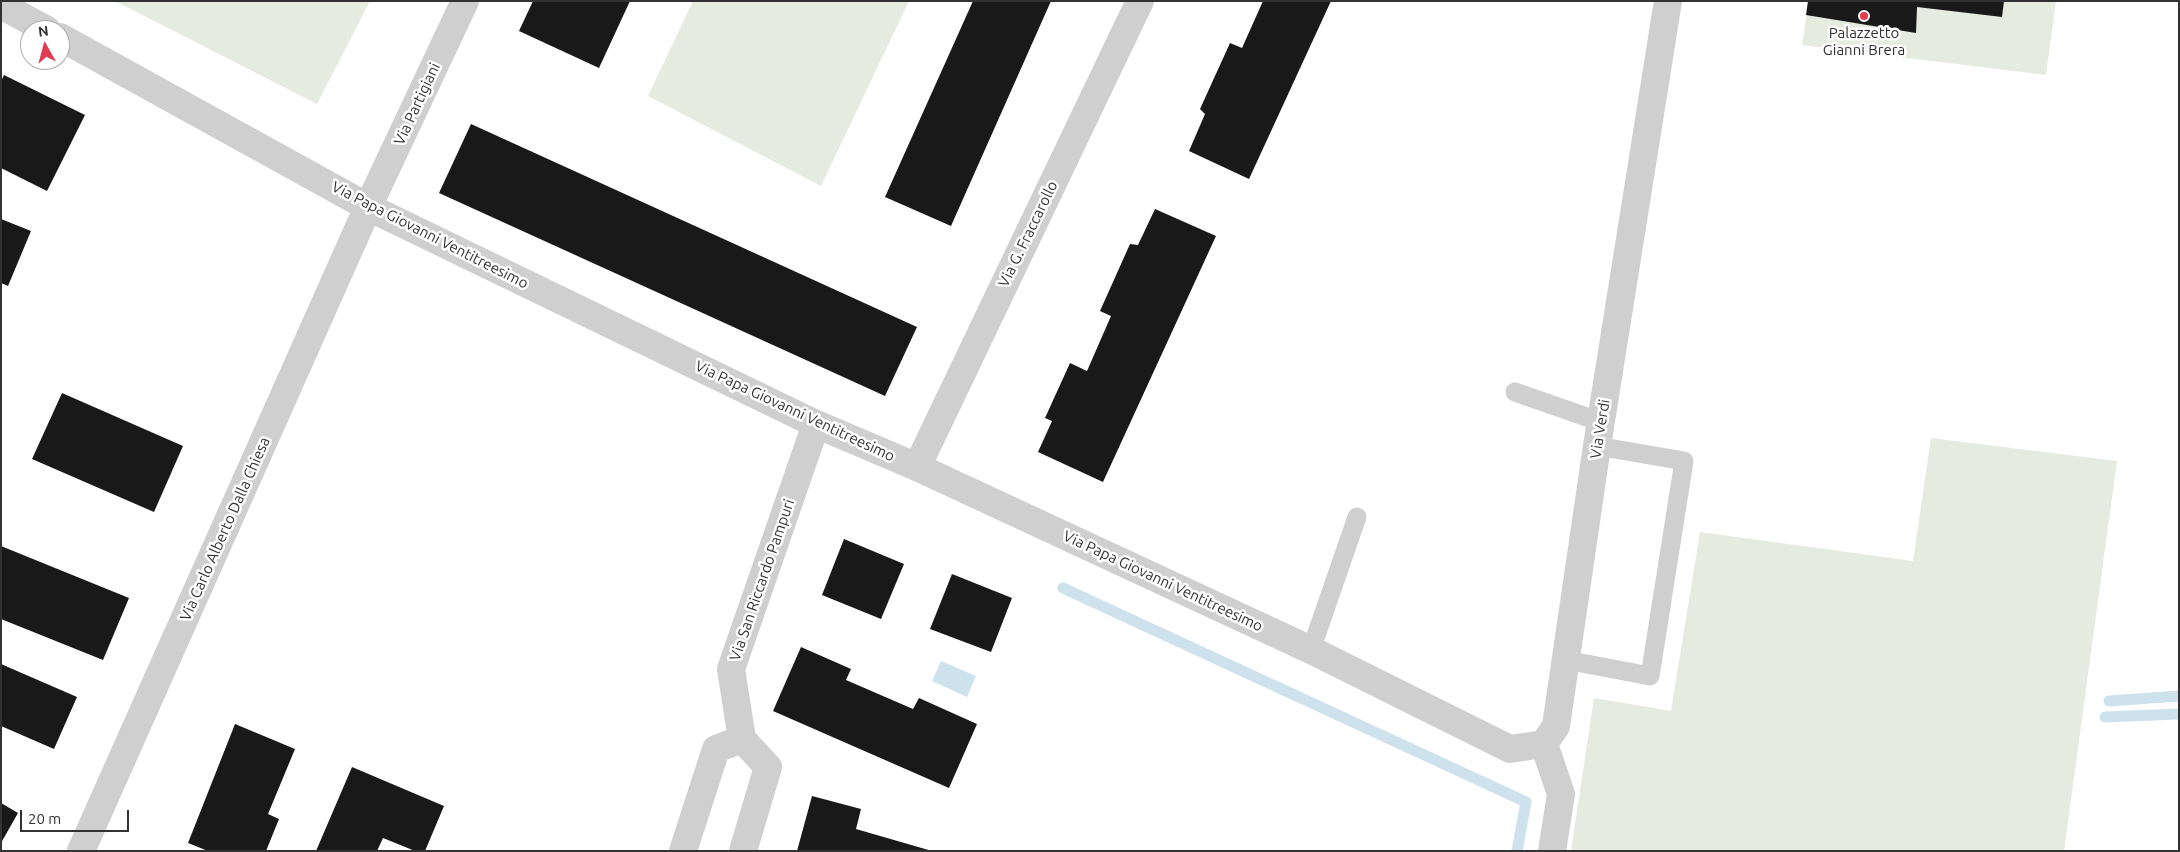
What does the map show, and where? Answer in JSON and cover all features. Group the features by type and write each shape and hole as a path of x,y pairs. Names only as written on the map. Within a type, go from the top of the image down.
{"street":[{"name":"Via Partigiani","path":"368,207 465,1"},
{"name":"Via G. Fraccarollo","path":"917,467 1140,1"},
{"name":"Via Verdi","path":"1544,744 1556,726 1599,434 1668,1"},
{"path":"1,5 29,20"},
{"name":"Via Papa Giovanni Ventitreesimo","path":"70,43 368,207 816,424 917,467 1311,650 1510,749 1544,744"},
{"name":"Via Carlo Alberto Dalla Chiesa","path":"81,851 368,207"},
{"name":"Via San Riccardo Pampuri","path":"742,739 731,669 816,424"},
{"path":"683,851 716,749 742,739 768,767 743,851"},
{"path":"1544,744 1560,794 1552,851"}],"lane":[{"path":"1515,392 1599,434 1684,461 1650,676 1566,660"},
{"path":"1311,650 1357,517"}],"shaded area":[{"path":"115,1 370,1 317,104"},
{"path":"693,1 909,1 821,186 648,96"},
{"path":"1809,1 2056,1 2046,75 1802,45"},
{"path":"1931,438 2117,461 2064,851 1571,851 1594,698 1671,711 1700,532 1913,561"}],"water":[{"path":"941,661 976,676 967,697 932,681"}],"building":[{"path":"533,1 630,1 599,68 519,31"},
{"path":"973,1 1051,1 951,226 885,197"},
{"path":"1263,1 1331,1 1249,179 1189,151 1205,114 1200,109 1230,43 1242,48"},
{"name":"Palazzetto Gianni Brera","path":"1808,1 2004,1 2002,17 1917,7 1916,33 1806,15"},
{"path":"4,75 85,115 47,191 1,168 1,81"},
{"path":"471,124 917,327 885,396 439,193"},
{"path":"1155,209 1216,236 1103,482 1038,452 1052,421 1045,418 1070,363 1087,371 1111,316 1100,311 1130,244 1138,245"},
{"path":"1,219 31,231 8,286 1,283"},
{"path":"62,393 183,446 154,512 32,459"},
{"path":"844,539 904,564 881,619 822,595"},
{"path":"1,546 129,598 103,660 1,619"},
{"path":"952,574 1012,598 991,652 930,629"},
{"path":"801,647 851,669 846,680 913,709 919,698 977,724 949,788 773,711"},
{"path":"1,664 77,697 54,749 1,726"},
{"path":"235,724 295,749 268,814 279,819 266,851 208,851 188,843"},
{"path":"352,767 444,806 425,851 415,851 383,838 377,851 316,851"},
{"path":"812,796 861,809 856,829 932,851 797,851"},
{"path":"1,803 18,813 1,843"}],"waterway":[{"path":"1063,588 1526,802 1517,851"},
{"path":"2109,701 2179,696"},
{"path":"2105,717 2179,714"}],"place":[{"name":"Palazzetto Gianni Brera","path":"1864,16"}]}
